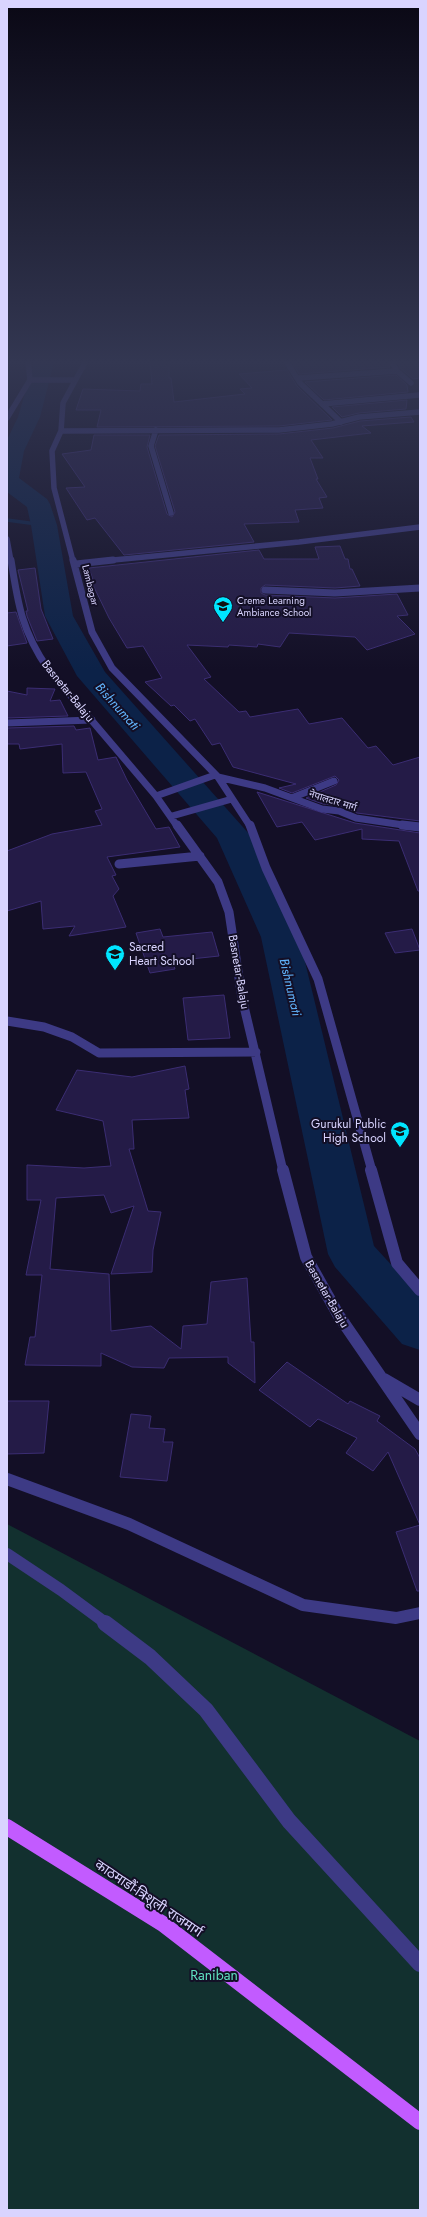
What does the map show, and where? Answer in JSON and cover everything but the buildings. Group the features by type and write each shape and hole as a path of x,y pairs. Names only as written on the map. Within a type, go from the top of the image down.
{"main road":[{"name":"काठमाडौं-त्रिशूली राजमार्ग","path":"7,1826 162,1924 420,2122"}],"street":[{"name":"Lambagar","path":"52,462 54,488 76,564 92,632 112,668 216,776 250,825 266,868 318,979 397,1264 420,1290"},
{"path":"156,462 171,513"},
{"path":"76,564 299,542 420,527"},
{"name":"Basnetar-Balaju","path":"7,539 19,612 35,650 48,669 172,816 218,882 229,912 242,998 256,1052 288,1194 306,1257 339,1316 420,1434"},
{"path":"265,590 336,593 420,588"},
{"path":"7,723 92,720"},
{"path":"156,796 216,776"},
{"name":"नेपालटार मार्ग","path":"216,776 265,788 294,797 322,809 339,812 356,818 420,827"},
{"path":"294,797 334,781"},
{"path":"172,816 232,799"},
{"path":"119,864 200,856"},
{"path":"8,1022 44,1027 72,1037 99,1053 256,1052"},
{"path":"381,1378 420,1400"},
{"path":"7,1479 129,1524 303,1606 396,1618 420,1613"},
{"path":"7,1554 61,1590 150,1657 206,1710 289,1821 420,1964"}],"green space":[{"name":"Raniban","path":"7,1524 420,1741 420,2210 7,2210"}],"waterway":[{"name":"Bishnumati","path":"11,462 7,480 38,504 44,525 59,616 92,676 233,835 280,937 352,1254 420,1329"},
{"path":"7,520 44,525"}],"place":[{"name":"Creme Learning Ambiance School","path":"223,623"},
{"name":"Sacred Heart School","path":"115,971"},
{"name":"Gurukul Public High School","path":"400,1148"}]}
